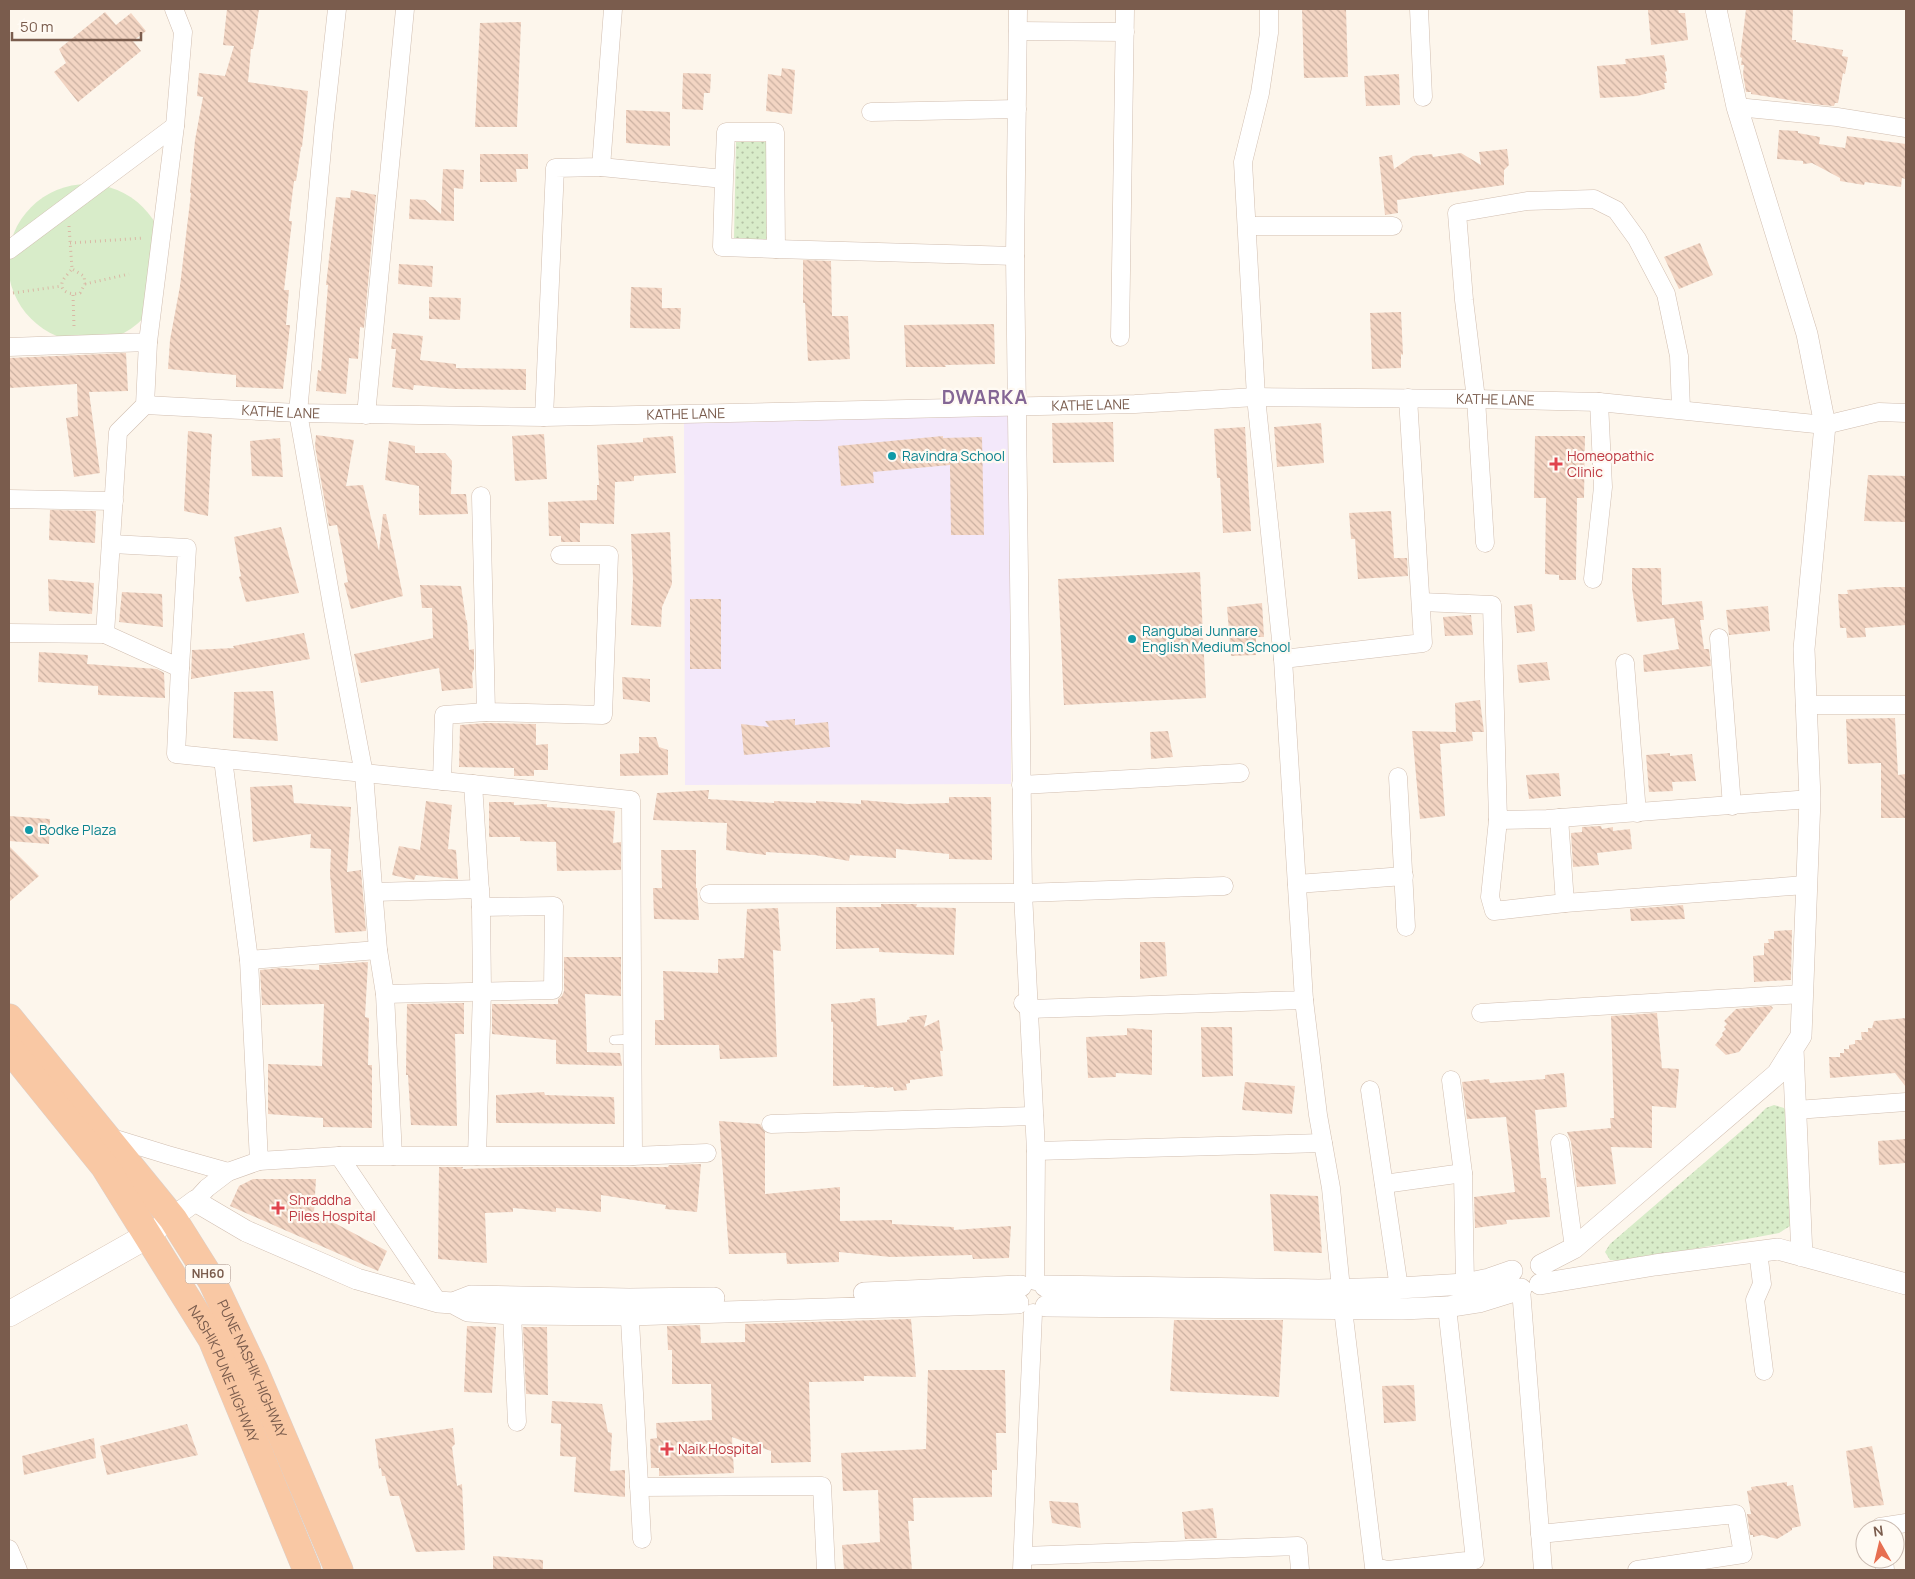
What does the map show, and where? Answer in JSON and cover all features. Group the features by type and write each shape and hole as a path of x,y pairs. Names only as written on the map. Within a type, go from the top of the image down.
{"highway":[{"name":"PUNE NASHIK HIGHWAY","path":"9,1018 173,1218 212,1281 254,1370 339,1570"},
{"name":"NASHIK PUNE HIGHWAY","path":"9,1048 105,1167 212,1340 308,1570"}],"main road":[{"path":"9,1314 148,1235"}],"street":[{"path":"105,634 118,432 145,404 148,342 175,126 183,32 174,9"},
{"path":"337,9 324,127 298,414 364,774 378,950 384,994 393,1156"},
{"path":"366,414 405,9"},
{"path":"601,167 613,9"},
{"path":"1018,9 1015,256 1023,893 1026,1006 1036,1151 1033,1296 1022,1563 1298,1546 1300,1570"},
{"path":"1120,337 1125,9"},
{"path":"1269,9 1269,33 1260,93 1244,162 1256,398 1283,659 1304,1000 1323,1143 1331,1188 1342,1300 1374,1567 1388,1570 1475,1560 1447,1307"},
{"path":"1419,9 1423,98"},
{"path":"195,1201 246,1231 357,1279 445,1302 468,1311 512,1314 629,1307 1033,1296 1342,1300 1447,1307 1480,1302 1529,1277 1574,1248 1777,1074 1800,1036 1810,799 1804,649 1825,425 1807,334 1737,107 1716,9"},
{"path":"1018,31 1125,32"},
{"path":"1737,107 1836,117 1906,128"},
{"path":"871,112 1017,109"},
{"path":"9,250 175,126"},
{"path":"776,249 775,132 726,132 722,247 776,249 1015,256"},
{"path":"544,417 555,168 601,167 724,179"},
{"path":"1485,543 1476,399 1464,300 1457,213 1527,201 1594,199 1616,210 1638,239 1666,294 1679,356 1681,409"},
{"path":"1247,226 1393,226"},
{"path":"9,347 148,342"},
{"name":"KATHE LANE","path":"145,404 298,414 544,417 1135,404 1256,398 1408,398 1599,402 1825,425 1879,412 1906,413"},
{"path":"1283,659 1423,643 1408,398"},
{"path":"1593,579 1603,488 1599,402"},
{"path":"481,496 486,712"},
{"path":"9,499 114,501"},
{"path":"112,544 187,548 176,754 631,800 633,1156"},
{"path":"442,781 444,715 486,712 603,714 609,555 560,555"},
{"path":"1421,602 1492,605 1498,820 1490,897 1494,911 1565,903 1806,885"},
{"path":"9,633 105,634 180,668"},
{"path":"1719,638 1732,806"},
{"path":"1625,663 1637,813"},
{"path":"1805,705 1906,705"},
{"path":"223,759 249,960 260,1161"},
{"path":"1022,785 1240,773"},
{"path":"1398,777 1406,927"},
{"path":"473,784 480,898 482,991 477,1156"},
{"path":"1498,820 1637,813 1810,799"},
{"path":"1559,818 1565,903"},
{"path":"1297,884 1404,876"},
{"path":"709,894 1023,893 1224,886"},
{"path":"374,892 480,898 554,906 553,990 384,994"},
{"path":"249,960 378,950"},
{"path":"1481,1013 1802,994"},
{"path":"1026,1006 1304,1000"},
{"path":"1793,1049 1802,1256"},
{"path":"1451,1080 1463,1173 1465,1284"},
{"path":"1370,1090 1399,1288"},
{"path":"1796,1110 1906,1102"},
{"path":"771,1124 1034,1116"},
{"path":"105,1135 168,1156 228,1172"},
{"path":"1036,1151 1323,1143"},
{"path":"1560,1143 1574,1248"},
{"path":"148,1235 195,1201 207,1188 228,1172 260,1161 339,1156 633,1156 707,1153"},
{"path":"339,1156 445,1302"},
{"path":"1384,1184 1463,1173"},
{"path":"1342,1300 1399,1288 1465,1284 1489,1279 1655,1265 1778,1249 1906,1284"},
{"path":"1758,1251 1762,1284 1755,1300 1764,1371"},
{"path":"1529,1277 1543,1570"},
{"path":"445,1302 471,1296 629,1307"},
{"path":"629,1307 642,1539"},
{"path":"512,1314 518,1422"},
{"path":"639,1488 822,1486 826,1570"},
{"path":"1540,1534 1736,1514 1743,1554 1636,1570"},
{"path":"9,1549 18,1570"}],"lane":[{"path":"614,1040 632,1039"}],"path":[{"path":"69,220 72,270 62,282 62,286 66,292 73,295 80,293 85,284 84,276 72,270"},
{"path":"70,243 161,237"},
{"path":"85,284 129,274"},
{"path":"13,293 62,286"},
{"path":"73,295 74,327"}],"shaded area":[{"path":"1010,415 1011,784 685,785 684,416"}],"green space":[{"path":"736,142 766,142 767,240 734,238"},
{"path":"95,184 110,187 124,193 143,207 153,219 163,240 166,263 163,286 153,307 143,319 131,329 110,339 95,342 79,342 64,339 43,329 21,307 9,278 8,255 11,240 21,219 43,197 72,185"},
{"path":"1774,1105 1784,1108 1788,1117 1790,1226 1779,1233 1629,1261 1610,1260 1605,1252 1610,1244 1766,1108"}],"building":[{"path":"227,9 259,9 253,49 251,49 248,82 308,91 302,147 296,181 294,181 289,221 292,221 284,290 289,290 286,325 290,325 283,389 236,387 236,375 168,369 170,340 180,286 191,193 195,140 203,97 197,96 199,73 225,76 234,46 223,45"},
{"path":"1302,9 1346,9 1348,77 1304,78"},
{"path":"1678,9 1679,13 1685,13 1688,40 1651,45 1648,10"},
{"path":"1746,9 1793,9 1792,40 1843,50 1842,56 1848,57 1838,103 1835,103 1834,106 1821,105 1746,92 1743,74 1744,65 1741,65 1742,58 1740,57"},
{"path":"105,12 116,25 131,13 146,31 133,41 141,51 78,102 54,72 66,63 59,49"},
{"path":"521,22 517,127 475,127 480,23"},
{"path":"1664,55 1667,71 1665,72 1667,83 1664,83 1665,89 1637,96 1600,98 1597,66 1626,64 1625,59"},
{"path":"782,68 795,70 792,114 766,111 768,74 781,76"},
{"path":"683,73 711,74 710,93 704,93 703,110 682,109"},
{"path":"1399,74 1400,105 1366,106 1364,76"},
{"path":"626,110 670,112 670,146 626,143"},
{"path":"1779,130 1798,131 1798,133 1820,137 1819,144 1845,148 1847,136 1906,144 1906,179 1902,178 1901,187 1865,182 1864,185 1840,181 1840,178 1812,163 1803,164 1803,161 1777,159"},
{"path":"1507,149 1509,165 1504,170 1504,185 1397,200 1398,213 1385,215 1379,157 1392,155 1394,169 1413,156 1432,154 1433,157 1461,153 1481,165 1479,152"},
{"path":"480,154 528,154 528,169 516,169 517,182 480,182"},
{"path":"443,169 464,170 463,189 454,188 454,221 409,219 410,199 425,200 441,214"},
{"path":"351,190 376,195 364,328 360,327 358,359 349,358 346,394 316,391 318,370 321,371 328,285 326,285 336,197 350,198"},
{"path":"1700,243 1713,275 1679,289 1664,257"},
{"path":"803,260 831,261 832,316 848,316 850,359 808,361 805,303 803,303"},
{"path":"399,264 433,266 432,287 398,284"},
{"path":"631,287 662,288 662,308 681,308 680,329 630,328"},
{"path":"429,297 461,298 460,320 429,319"},
{"path":"1401,312 1403,355 1401,354 1401,368 1372,369 1370,313"},
{"path":"994,324 995,364 906,367 904,325"},
{"path":"393,333 423,336 420,360 456,364 456,368 526,369 526,390 455,389 414,385 413,390 392,387 396,349 391,349"},
{"path":"126,353 128,391 89,392 100,473 74,477 66,418 78,416 77,384 9,388 9,358"},
{"path":"1113,422 1114,462 1053,463 1052,423"},
{"path":"1321,423 1324,463 1277,467 1274,427"},
{"path":"1245,427 1251,531 1223,533 1220,478 1217,478 1214,429"},
{"path":"188,431 212,434 208,516 184,511"},
{"path":"544,434 547,479 515,481 512,436"},
{"path":"316,435 354,440 346,486 363,485 379,551 383,514 386,514 403,596 351,609 344,583 348,582 337,525 329,526 315,446"},
{"path":"673,436 676,473 634,476 634,481 615,482 614,524 580,523 580,542 561,542 561,536 549,536 548,502 597,500 597,485 599,485 597,445 643,442 643,438"},
{"path":"943,436 943,438 982,437 984,535 951,535 950,465 873,472 874,483 841,486 838,446"},
{"path":"1535,436 1585,436 1584,498 1577,498 1576,580 1559,580 1559,575 1545,574 1546,498 1534,498"},
{"path":"280,438 283,477 252,476 250,441"},
{"path":"389,441 415,446 415,453 445,453 452,461 451,494 466,494 468,514 419,515 419,486 385,480"},
{"path":"1868,475 1906,476 1906,522 1864,521"},
{"path":"50,510 96,511 95,543 49,540"},
{"path":"1391,511 1394,558 1407,558 1408,576 1358,579 1355,539 1351,539 1349,513"},
{"path":"281,527 299,593 246,602 239,577 241,576 234,537"},
{"path":"670,532 672,584 662,607 661,627 631,625 633,579 631,534"},
{"path":"1632,568 1661,568 1662,605 1702,601 1704,620 1700,620 1704,649 1709,649 1711,666 1644,672 1643,655 1679,649 1674,618 1637,622 1632,588"},
{"name":"Rangubai Junnare English Medium School","path":"1200,572 1206,698 1064,705 1058,579"},
{"path":"48,579 94,583 92,614 49,611"},
{"path":"420,585 461,586 467,620 469,650 474,649 473,688 442,691 439,668 361,683 354,654 433,638 432,608 422,608"},
{"path":"1906,587 1906,625 1865,628 1866,637 1847,638 1846,628 1840,628 1838,594 1848,594 1847,590"},
{"path":"122,592 162,594 163,627 119,622"},
{"path":"690,599 721,599 721,669 690,669"},
{"path":"1262,603 1264,637 1256,637 1256,655 1231,656 1227,607"},
{"path":"1532,604 1535,631 1517,633 1514,606"},
{"path":"1768,606 1770,631 1729,635 1726,610"},
{"path":"1471,615 1473,635 1445,636 1443,617"},
{"path":"304,633 310,659 191,679 192,650 234,648 233,646"},
{"path":"39,652 88,655 87,664 157,669 164,673 165,698 98,695 98,686 38,682"},
{"path":"1547,662 1550,680 1519,683 1517,665"},
{"path":"622,677 650,679 650,702 623,699"},
{"path":"273,691 278,741 233,738 234,692"},
{"path":"1480,700 1484,732 1472,732 1473,741 1440,744 1445,816 1420,819 1412,731 1456,732 1455,703"},
{"path":"1895,718 1898,775 1906,774 1906,818 1881,818 1881,763 1848,764 1846,719"},
{"path":"795,719 795,725 828,722 830,747 744,755 741,724 769,727 765,721"},
{"path":"486,723 536,724 536,745 548,744 548,770 534,770 534,776 514,776 514,768 459,767 460,725"},
{"path":"1168,731 1173,757 1151,759 1150,732"},
{"path":"639,737 656,737 659,747 668,750 668,775 620,776 620,754 639,753"},
{"path":"1670,753 1670,756 1692,754 1696,781 1672,782 1673,791 1649,792 1646,755"},
{"path":"1559,773 1561,796 1529,799 1526,775"},
{"path":"292,785 294,803 351,807 347,872 361,870 366,931 335,933 330,874 331,849 310,848 311,834 253,842 250,787"},
{"path":"709,790 708,799 774,803 774,801 816,803 816,801 861,804 861,800 907,804 949,803 949,797 991,797 992,860 949,859 949,854 896,849 896,858 850,855 849,861 815,855 766,852 766,855 726,850 727,823 653,820 657,793"},
{"path":"426,801 452,805 448,849 456,850 458,879 416,875 414,880 392,875 399,846 420,850"},
{"path":"489,802 514,802 514,805 547,804 547,807 615,811 613,843 621,842 621,870 557,871 556,842 520,841 520,837 489,837"},
{"name":"Bodke Plaza","path":"9,816 50,819 49,844 9,841"},
{"path":"1601,826 1602,829 1613,827 1613,831 1630,829 1632,849 1597,853 1599,865 1573,867 1571,833 1582,832 1582,827"},
{"name":"Bodke Plaza","path":"9,846 39,876 9,902"},
{"path":"661,850 696,850 696,888 699,920 654,919 653,888 662,888"},
{"path":"881,904 917,904 916,907 956,908 954,955 879,952 879,948 836,949 836,907 881,907"},
{"path":"1683,905 1685,919 1631,921 1630,909"},
{"path":"778,908 781,951 773,950 777,1057 720,1059 719,1045 655,1045 655,1020 664,1020 663,971 718,973 718,959 744,958 747,909"},
{"path":"1792,930 1791,980 1754,982 1753,956 1764,955 1764,943 1769,943 1768,939 1774,939 1774,931"},
{"path":"1140,942 1165,942 1167,976 1140,979"},
{"path":"564,957 621,957 621,996 585,994 587,1052 620,1053 622,1066 556,1064 556,1040 492,1034 492,1004 558,1004 558,999 564,991"},
{"path":"368,962 365,1017 369,1018 368,1065 372,1065 372,1128 323,1127 323,1118 268,1114 268,1064 322,1066 324,1004 262,1005 260,970 280,968 319,970 319,965"},
{"path":"875,998 877,1026 907,1022 910,1019 909,1017 927,1015 924,1027 939,1020 943,1051 940,1051 943,1076 910,1080 910,1083 906,1084 907,1090 894,1091 893,1087 874,1088 864,1087 864,1085 833,1086 833,1022 831,1022 831,1004"},
{"path":"464,1003 464,1034 455,1034 457,1126 411,1125 408,1075 406,1075 407,1004"},
{"path":"1771,1006 1773,1008 1739,1052 1726,1055 1715,1045 1726,1029 1724,1027 1727,1024 1724,1021 1736,1009"},
{"path":"1657,1013 1662,1068 1679,1069 1676,1108 1652,1106 1652,1148 1611,1147 1616,1184 1577,1187 1571,1142 1567,1132 1611,1128 1610,1118 1614,1118 1611,1016"},
{"path":"1906,1018 1906,1087 1895,1073 1830,1078 1829,1057 1840,1057 1840,1053 1844,1053 1844,1049 1849,1049 1849,1045 1855,1044 1855,1040 1862,1040 1861,1032 1868,1032 1868,1028 1872,1028 1874,1021"},
{"path":"1201,1027 1232,1027 1233,1076 1202,1077"},
{"path":"1127,1028 1152,1030 1152,1075 1116,1073 1116,1077 1088,1078 1086,1037 1127,1035"},
{"path":"1564,1073 1567,1107 1535,1110 1541,1178 1546,1178 1550,1217 1506,1220 1507,1224 1475,1228 1474,1197 1515,1192 1506,1117 1467,1119 1462,1082 1489,1079 1490,1083 1545,1079 1545,1075"},
{"path":"1245,1082 1295,1086 1292,1114 1242,1110"},
{"path":"544,1092 545,1095 614,1097 615,1124 496,1123 496,1095"},
{"path":"719,1121 760,1124 765,1132 765,1194 840,1187 840,1221 892,1220 892,1224 954,1227 954,1230 1011,1226 1009,1258 973,1259 972,1255 891,1257 839,1252 839,1262 787,1264 786,1253 729,1254"},
{"path":"1906,1139 1906,1163 1879,1165 1878,1141"},
{"path":"701,1164 697,1212 665,1209 666,1205 601,1195 601,1212 556,1208 556,1212 513,1208 513,1212 485,1213 487,1263 438,1259 439,1167 463,1167 462,1169 668,1167 669,1165"},
{"path":"253,1179 316,1179 314,1212 387,1251 378,1271 230,1206 239,1186"},
{"path":"1270,1194 1318,1196 1322,1253 1274,1251"},
{"path":"911,1319 916,1377 864,1376 864,1381 809,1382 811,1462 771,1463 771,1451 732,1437 734,1473 659,1476 659,1468 651,1468 650,1439 657,1438 656,1423 712,1420 711,1384 672,1384 672,1350 668,1350 667,1326 700,1325 701,1343 745,1342 745,1324"},
{"path":"1174,1320 1283,1320 1279,1397 1170,1391"},
{"path":"467,1326 496,1327 492,1393 464,1392"},
{"path":"523,1327 547,1327 548,1395 526,1394"},
{"path":"928,1370 1005,1370 1006,1433 996,1433 997,1470 992,1470 992,1497 913,1498 914,1521 908,1521 912,1570 844,1570 842,1545 880,1542 878,1490 843,1491 841,1453 926,1449"},
{"path":"1414,1385 1416,1421 1384,1423 1382,1386"},
{"path":"552,1401 602,1404 608,1432 612,1433 610,1471 625,1470 625,1497 574,1492 576,1457 560,1456 561,1424 551,1423"},
{"path":"187,1424 198,1455 107,1475 100,1446"},
{"path":"453,1428 455,1444 452,1447 457,1486 462,1484 465,1550 416,1552 399,1496 390,1496 385,1476 382,1476 381,1468 379,1469 375,1439"},
{"path":"94,1438 96,1458 24,1475 22,1456"},
{"path":"1872,1446 1884,1505 1854,1508 1846,1451"},
{"path":"1787,1482 1787,1486 1793,1485 1801,1526 1792,1528 1792,1530 1777,1539 1762,1535 1753,1537 1753,1535 1750,1535 1747,1514 1751,1514 1747,1491 1752,1490 1751,1487"},
{"path":"1049,1501 1078,1503 1081,1528 1052,1523"},
{"path":"1213,1508 1217,1538 1185,1539 1182,1512"},
{"path":"493,1556 543,1560 543,1570 493,1570"}],"place":[{"name":"Ravindra School","path":"892,456"},
{"name":"Homeopathic Clinic","path":"1556,464"},
{"name":"Rangubai Junnare English Medium School","path":"1132,639"},
{"name":"Bodke Plaza","path":"29,830"},
{"name":"Shraddha Piles Hospital","path":"278,1208"},
{"name":"Naik Hospital","path":"667,1449"}],"district":[{"name":"DWARKA","path":"985,397"}]}
